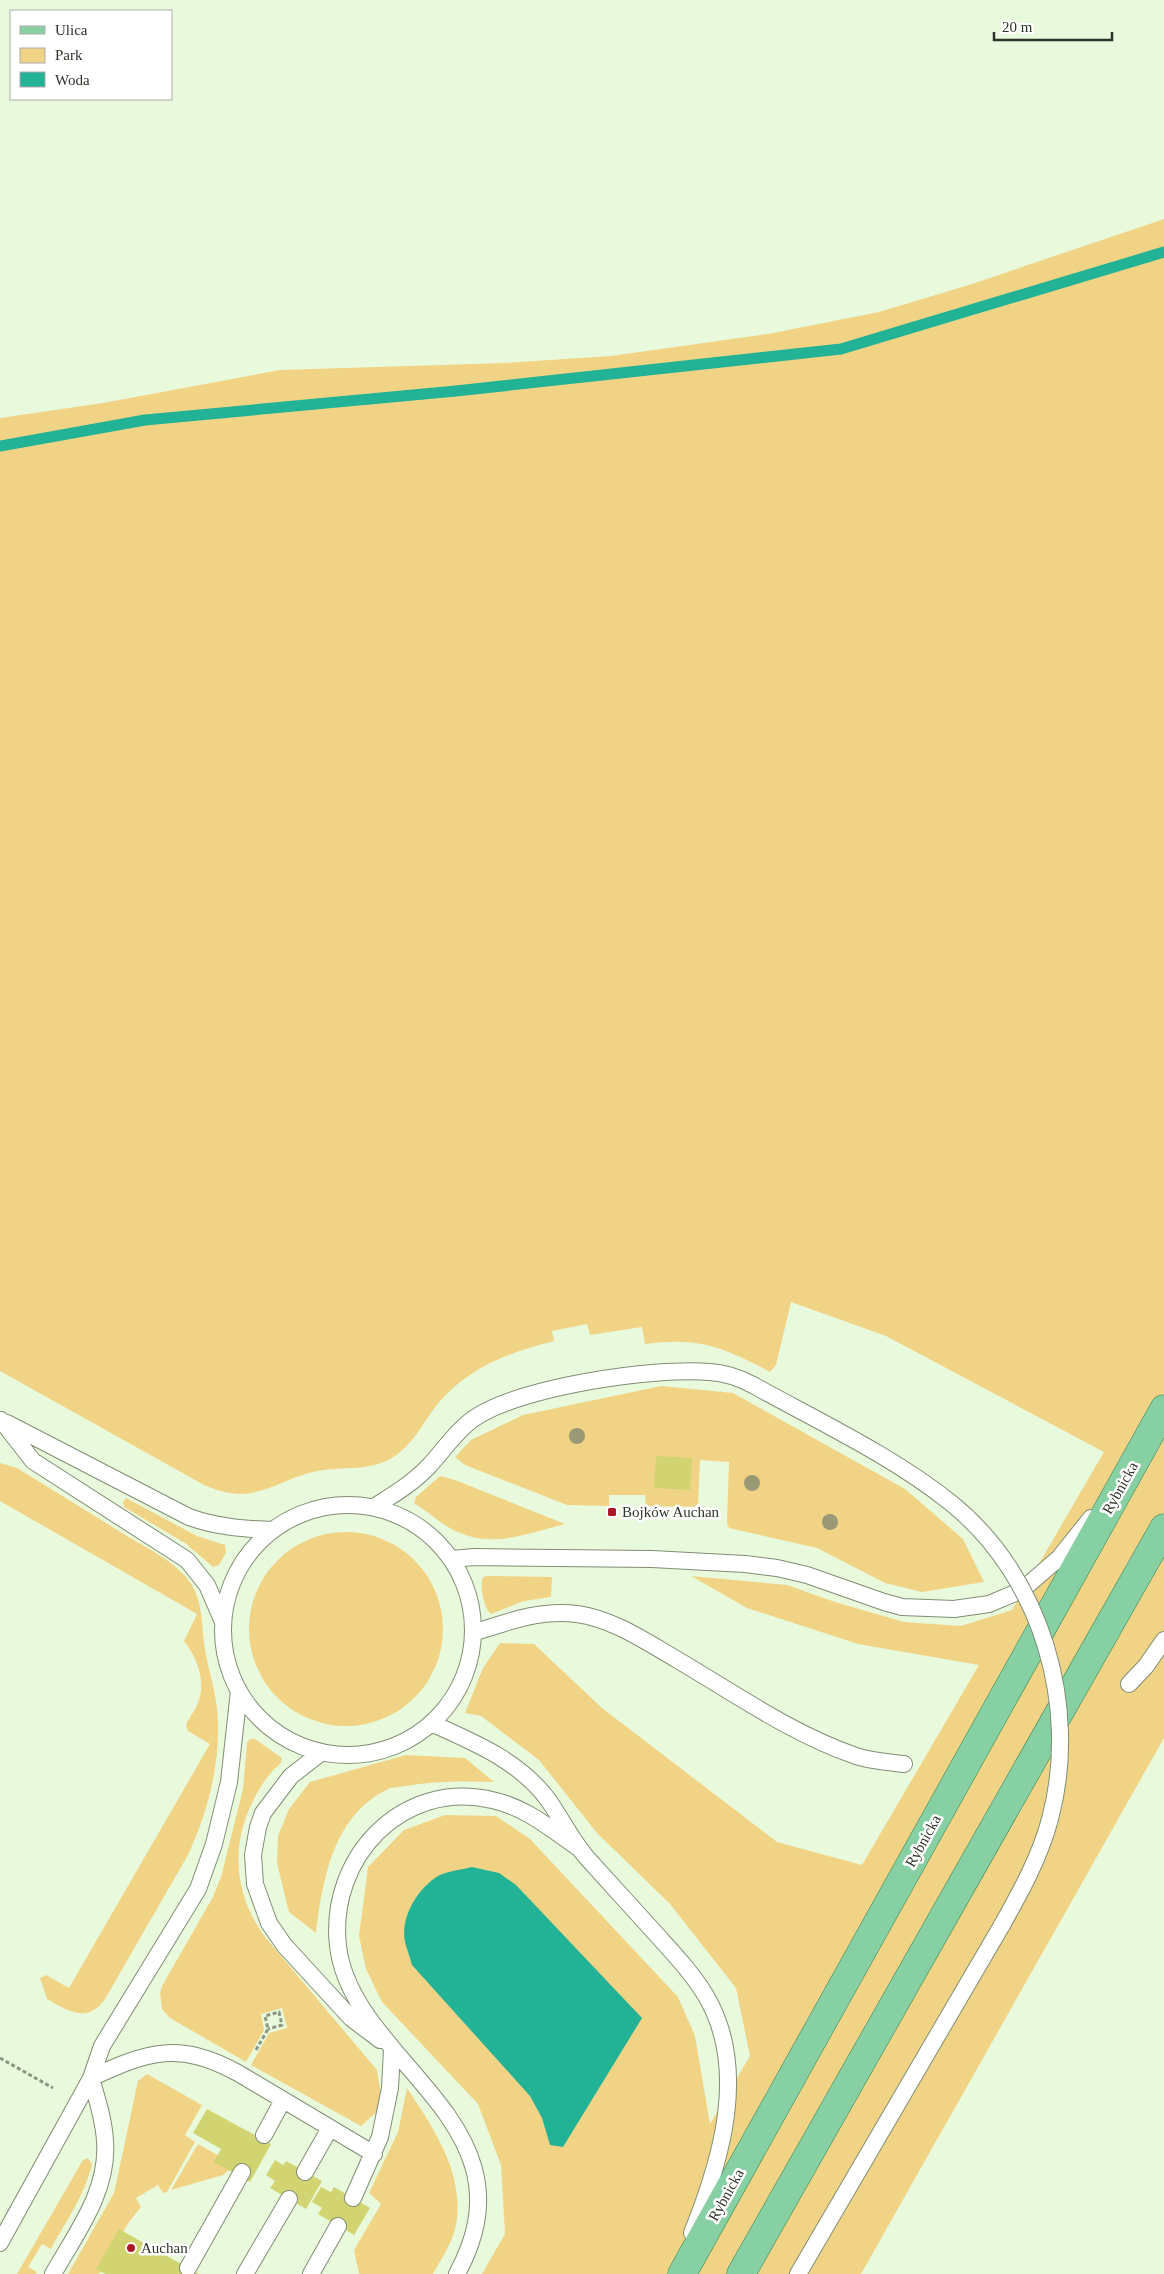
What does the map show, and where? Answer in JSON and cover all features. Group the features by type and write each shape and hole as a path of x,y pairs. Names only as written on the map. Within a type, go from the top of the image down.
{"main road":[{"name":"Rybnicka","path":"682,2274 1164,1409"},
{"path":"741,2274 1164,1528"}],"lane":[{"path":"374,1507 412,1481 429,1466 462,1427 492,1408 510,1400 583,1384 659,1372 711,1372 742,1379 909,1473 953,1504 990,1540 1010,1567 1027,1596 1037,1619 1052,1674 1059,1723 1056,1795 1042,1843 1034,1866 1002,1925 798,2274"},
{"path":"1,1420 190,1517 208,1524 236,1529 273,1530"},
{"path":"1,1420 33,1461 186,1560 207,1585 223,1622"},
{"path":"452,1559 474,1557 652,1559 745,1564 777,1568 807,1575 902,1607 954,1609 972,1607 1006,1598 1022,1590 1037,1578 1077,1537 1141,1450"},
{"path":"339,1505 374,1507 404,1518 431,1536 452,1559 469,1594 474,1633 467,1670 450,1703 433,1724 401,1743 376,1752 349,1755 322,1752 289,1740 260,1719 239,1691 226,1657 223,1622 231,1586 235,1578 248,1555 273,1530 304,1513 339,1505"},
{"path":"474,1633 524,1617 545,1614 576,1614 605,1620 644,1640 808,1735 856,1756 904,1764"},
{"path":"1129,1684 1146,1666 1164,1640"},
{"path":"0,2243 91,2078 102,2046 198,1889 208,1864 221,1820 229,1782 239,1691"},
{"path":"433,1724 496,1753 525,1775 546,1797 580,1850 694,1978 716,2017 723,2039 727,2087 725,2126 712,2183 676,2274"},
{"path":"322,1752 292,1776 263,1813 254,1842 255,1884 266,1916 284,1945 351,2018 392,2049"},
{"path":"457,2274 470,2247 478,2215 478,2193 474,2169 467,2150 442,2106 392,2049 352,1988 343,1969 338,1946 339,1904 344,1883 355,1860 367,1842 398,1815 416,1806 445,1798 476,1797 511,1805 526,1812 580,1850"},
{"path":"354,2198 380,2137 390,2088 392,2049"},
{"path":"91,2078 128,2060 152,2054 176,2052 198,2055 217,2062 374,2154"},
{"path":"53,2274 92,2206 103,2176 106,2143 104,2126 91,2078"},
{"path":"264,2135 283,2100"},
{"path":"305,2172 330,2128"},
{"path":"188,2268 242,2172"},
{"path":"245,2274 289,2198"},
{"path":"312,2274 338,2226"}],"path":[{"path":"279,2012 282,2025 268,2029 265,2016 279,2012"},
{"path":"0,2058 77,2102"}],"green space":[{"path":"1164,219 1164,1738 861,2274 482,2274 505,2234 501,2165 478,2104 382,2002 366,1969 359,1936 368,1867 404,1830 445,1815 496,1816 530,1839 678,1997 695,2036 710,2124 750,2056 736,1988 670,1904 597,1833 539,1760 481,1716 465,1713 483,1668 500,1643 534,1644 602,1708 777,1842 862,1865 979,1665 858,1644 747,1608 691,1576 787,1585 835,1602 904,1622 961,1626 1012,1610 1104,1452 886,1336 791,1302 776,1365 770,1372 738,1356 710,1346 681,1342 645,1344 642,1327 590,1335 587,1324 552,1331 554,1341 489,1363 461,1381 436,1406 407,1446 386,1461 357,1468 307,1473 261,1491 241,1494 222,1491 204,1485 0,1371 0,418 103,403 280,370 505,363 611,356 768,334 879,312 969,285"},
{"path":"661,1386 733,1393 905,1489 963,1539 984,1582 922,1592 885,1583 817,1548 729,1528 727,1523 729,1462 700,1460 698,1507 646,1506 645,1495 609,1495 609,1506 567,1505 465,1465 455,1457 471,1440 523,1415"},
{"path":"0,1463 17,1468 158,1554 186,1577 192,1585 199,1602 206,1656 216,1701 218,1746 216,1765 208,1802 188,1855 105,1999 98,2007 85,2013 70,2011 47,1999 40,1978 46,1975 69,1988 210,1744 188,1731 186,1726 197,1705 201,1688 200,1672 197,1663 184,1641 197,1614 0,1501"},
{"path":"440,1476 455,1480 565,1524 511,1538 480,1538 464,1534 447,1526 414,1503 416,1497"},
{"path":"126,1498 197,1536 225,1545 226,1553 219,1565 213,1567 185,1543 124,1507 123,1502"},
{"path":"346,1532 374,1536 392,1544 407,1554 421,1568 431,1583 439,1601 443,1629 439,1657 431,1675 421,1690 407,1704 392,1714 374,1722 346,1726 318,1722 300,1714 285,1704 271,1690 261,1675 253,1657 249,1629 253,1601 261,1583 271,1568 285,1554 300,1544 318,1536"},
{"path":"483,1577 552,1577 551,1597 524,1601 491,1614 484,1602 482,1591"},
{"path":"250,1739 255,1739 282,1758 281,1763 259,1789 246,1816 239,1852 239,1870 242,1887 247,1904 265,1937 377,2070 381,2095 378,2111 361,2126 251,2065 269,2033 287,2028 282,2008 261,2014 264,2030 246,2062 170,2018 162,2009 160,1993 162,1986 213,1897 221,1877 243,1789 247,1743"},
{"path":"406,1755 465,1758 494,1782 439,1782 395,1787 388,1789 369,1801 355,1815 343,1832 334,1850 322,1891 316,1933 289,1912 277,1863 278,1836 289,1809 310,1782"},
{"path":"147,2074 202,2105 185,2135 195,2142 167,2192 163,2193 158,2185 136,2198 141,2207 129,2222 99,2274 68,2274 114,2193 138,2081"},
{"path":"407,2088 437,2136 452,2170 458,2206 456,2225 452,2238 433,2274 359,2274 354,2250 381,2204 369,2193 398,2132"},
{"path":"198,2144 235,2165 223,2175 171,2190"},
{"path":"88,2158 92,2164 89,2175 74,2208 51,2249 42,2244 28,2267 37,2272 36,2274 17,2274 83,2160"}],"water":[{"path":"472,1867 499,1873 516,1885 642,2018 563,2147 550,2145 542,2118 530,2096 412,1965 404,1933 408,1914 417,1896 423,1888 438,1876"}],"building":[{"path":"656,1456 692,1458 690,1490 654,1488"},
{"path":"207,2109 271,2144 250,2182 214,2162 221,2149 193,2133"},
{"path":"275,2160 283,2165 286,2161 322,2181 306,2209 270,2188 275,2181 266,2175"},
{"path":"321,2187 331,2192 334,2187 370,2208 354,2235 318,2214 322,2208 312,2202"},
{"name":"Auchan","path":"119,2229 199,2274 105,2274 96,2269"}],"waterway":[{"path":"0,446 145,420 456,391 841,349 1164,252"}],"place":[{"name":"Bojków Auchan","path":"612,1512"},
{"name":"Auchan","path":"131,2248"}]}
